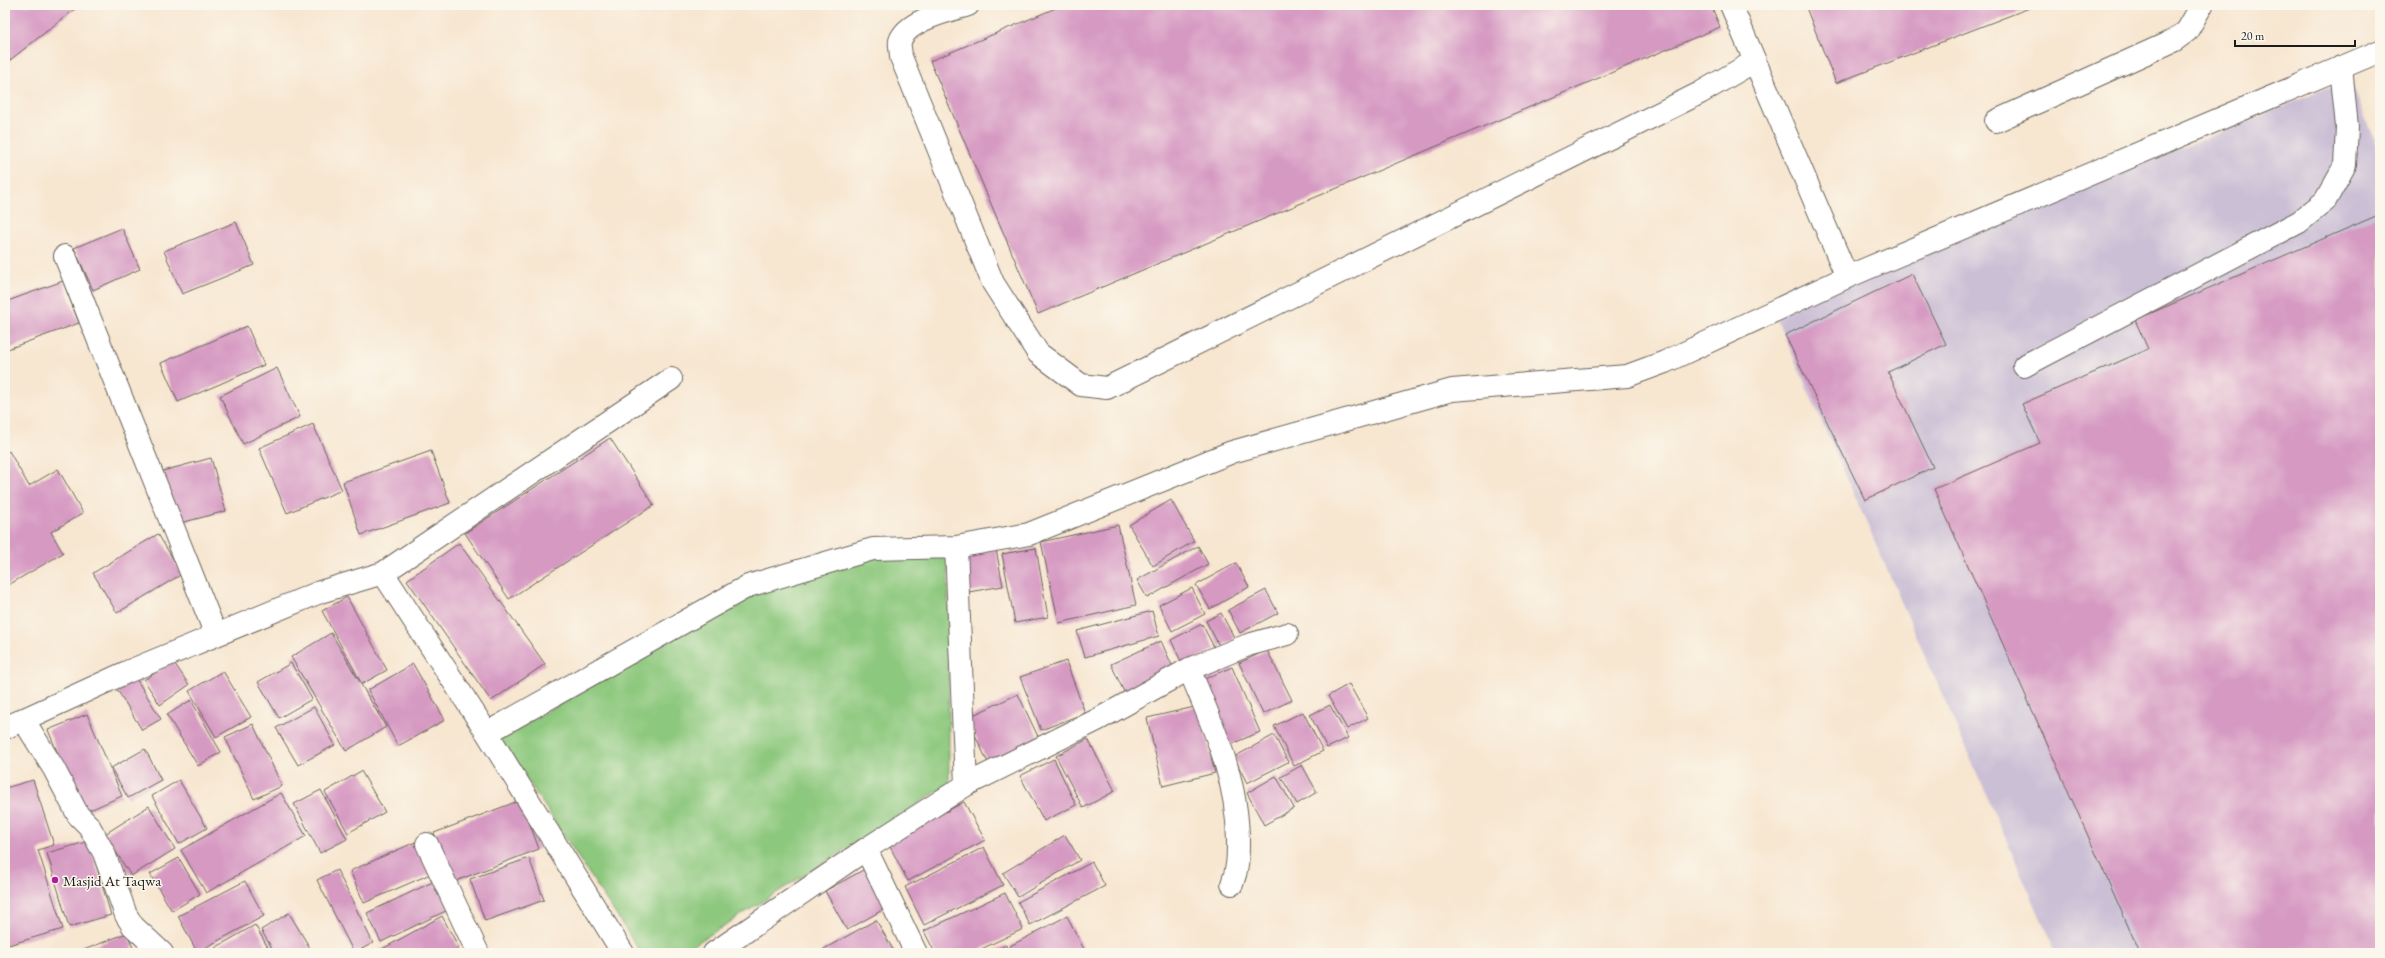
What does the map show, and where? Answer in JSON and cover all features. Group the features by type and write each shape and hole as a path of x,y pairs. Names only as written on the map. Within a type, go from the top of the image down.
{"street":[{"path":"968,5 926,18 904,34 900,42 901,57 993,283 1038,353 1081,385 1107,388 1700,93 1756,61"},
{"path":"1730,5 1756,61 1847,277"},
{"path":"1996,121 2175,40 2187,31 2202,5"},
{"path":"488,734 748,586 872,549 956,547 1029,534 1232,452 1452,390 1627,376 1665,362 1847,277 2380,51"},
{"path":"2024,366 2299,222 2325,201 2345,165 2347,127 2341,67"},
{"path":"65,256 216,635"},
{"path":"162,953 133,926 126,915 104,853 89,826 73,808 54,769 14,723 216,635 320,592 383,573 672,379"},
{"path":"956,547 966,785"},
{"path":"383,573 488,734 623,953"},
{"path":"714,953 866,849 966,785 1096,720 1189,669 1248,645 1287,634"},
{"path":"1189,669 1222,748 1238,813 1238,867 1232,884"},
{"path":"427,844 478,953"},
{"path":"866,849 916,953"}],"shaded area":[{"path":"2350,79 2380,155 2380,953 2056,953 1775,315"}],"green space":[{"path":"948,557 949,784 681,953 641,953 500,738 754,592 870,558"}],"building":[{"path":"5,5 80,5 5,64"},
{"path":"1063,5 1711,5 1720,27 1038,314 930,61"},
{"path":"1805,5 2037,5 1836,83"},
{"path":"2376,216 2380,225 2380,953 2140,953 1934,489 2040,443 2022,404 2148,349 2135,320"},
{"path":"236,222 254,265 182,294 164,251"},
{"path":"122,228 140,269 93,290 74,248"},
{"path":"1912,274 1946,344 1888,372 1933,467 1865,500 1785,335"},
{"path":"63,281 79,323 5,350 5,302"},
{"path":"247,326 264,365 178,402 161,363"},
{"path":"277,368 300,417 243,444 220,396"},
{"path":"313,424 342,490 287,513 259,448"},
{"path":"610,438 654,505 509,599 465,533"},
{"path":"9,451 29,486 58,469 83,513 51,532 63,553 5,587 5,454"},
{"path":"431,451 450,503 361,535 343,482"},
{"path":"211,458 226,511 173,525 159,472"},
{"path":"1171,500 1194,541 1153,566 1129,525"},
{"path":"1118,525 1136,605 1059,623 1041,542"},
{"path":"158,534 182,574 117,613 93,573"},
{"path":"459,543 545,664 491,701 407,580"},
{"path":"1198,546 1208,564 1147,598 1137,580"},
{"path":"1036,548 1048,617 1015,623 1002,554"},
{"path":"996,549 1003,586 963,593 956,557"},
{"path":"1236,563 1249,587 1210,609 1196,585"},
{"path":"1192,588 1205,614 1172,631 1159,605"},
{"path":"1266,590 1278,613 1240,633 1228,610"},
{"path":"347,597 387,670 362,684 322,611"},
{"path":"1152,611 1159,636 1085,657 1077,631"},
{"path":"1221,613 1235,639 1220,647 1206,621"},
{"path":"1202,624 1215,649 1183,666 1171,640"},
{"path":"331,633 386,727 346,751 291,657"},
{"path":"1161,641 1175,672 1125,694 1111,664"},
{"path":"1267,650 1292,700 1263,714 1239,663"},
{"path":"173,661 189,685 160,705 144,680"},
{"path":"1066,661 1085,713 1041,730 1020,677"},
{"path":"291,663 312,699 279,718 258,682"},
{"path":"413,664 445,720 398,746 368,690"},
{"path":"1232,667 1260,732 1229,745 1200,681"},
{"path":"223,671 251,717 216,737 189,691"},
{"path":"134,675 161,719 142,730 115,686"},
{"path":"1349,684 1368,718 1347,729 1328,696"},
{"path":"1018,694 1041,743 990,767 967,718"},
{"path":"191,700 221,752 198,766 167,715"},
{"path":"1330,705 1348,738 1327,748 1310,715"},
{"path":"1199,706 1215,773 1163,786 1147,718"},
{"path":"314,707 335,745 298,765 276,728"},
{"path":"1303,712 1323,751 1294,766 1274,726"},
{"path":"87,714 122,796 83,813 48,730"},
{"path":"253,724 282,786 254,799 225,737"},
{"path":"1274,735 1288,762 1247,783 1234,757"},
{"path":"1088,739 1115,791 1083,808 1056,756"},
{"path":"145,749 161,780 128,798 111,768"},
{"path":"1054,759 1076,805 1044,821 1020,776"},
{"path":"1302,765 1317,792 1297,804 1281,777"},
{"path":"361,771 385,812 348,833 325,792"},
{"path":"1276,776 1294,808 1264,825 1247,793"},
{"path":"33,780 54,845 38,850 63,929 5,946 5,788"},
{"path":"179,780 207,828 179,844 152,796"},
{"path":"321,790 347,839 320,853 294,804"},
{"path":"281,793 306,836 206,893 181,850"},
{"path":"521,800 539,849 453,882 434,833"},
{"path":"964,802 985,840 908,881 888,843"},
{"path":"149,806 175,849 131,876 105,834"},
{"path":"1065,835 1080,860 1018,897 1003,873"},
{"path":"420,840 435,872 364,903 350,871"},
{"path":"89,841 111,915 69,927 47,853"},
{"path":"984,847 1003,885 924,925 905,887"},
{"path":"179,858 200,894 172,911 150,874"},
{"path":"529,858 544,900 485,921 470,879"},
{"path":"1092,862 1105,886 1030,925 1018,902"},
{"path":"865,869 886,908 847,930 825,891"},
{"path":"337,870 373,943 354,953 317,880"},
{"path":"437,880 450,909 381,942 367,913"},
{"path":"245,881 264,916 197,952 178,916"},
{"path":"1005,893 1023,929 973,953 935,953 924,931"},
{"path":"289,913 313,953 275,953 261,930"},
{"path":"442,916 459,948 450,953 375,953"},
{"path":"1067,916 1086,953 1014,953 1010,946"},
{"path":"876,920 895,953 824,953 822,950"},
{"path":"255,925 271,953 218,953 215,948"},
{"path":"127,933 135,953 76,953"},
{"path":"1006,945 1009,953 990,953"}],"place":[{"name":"Masjid At Taqwa","path":"55,880"}]}
